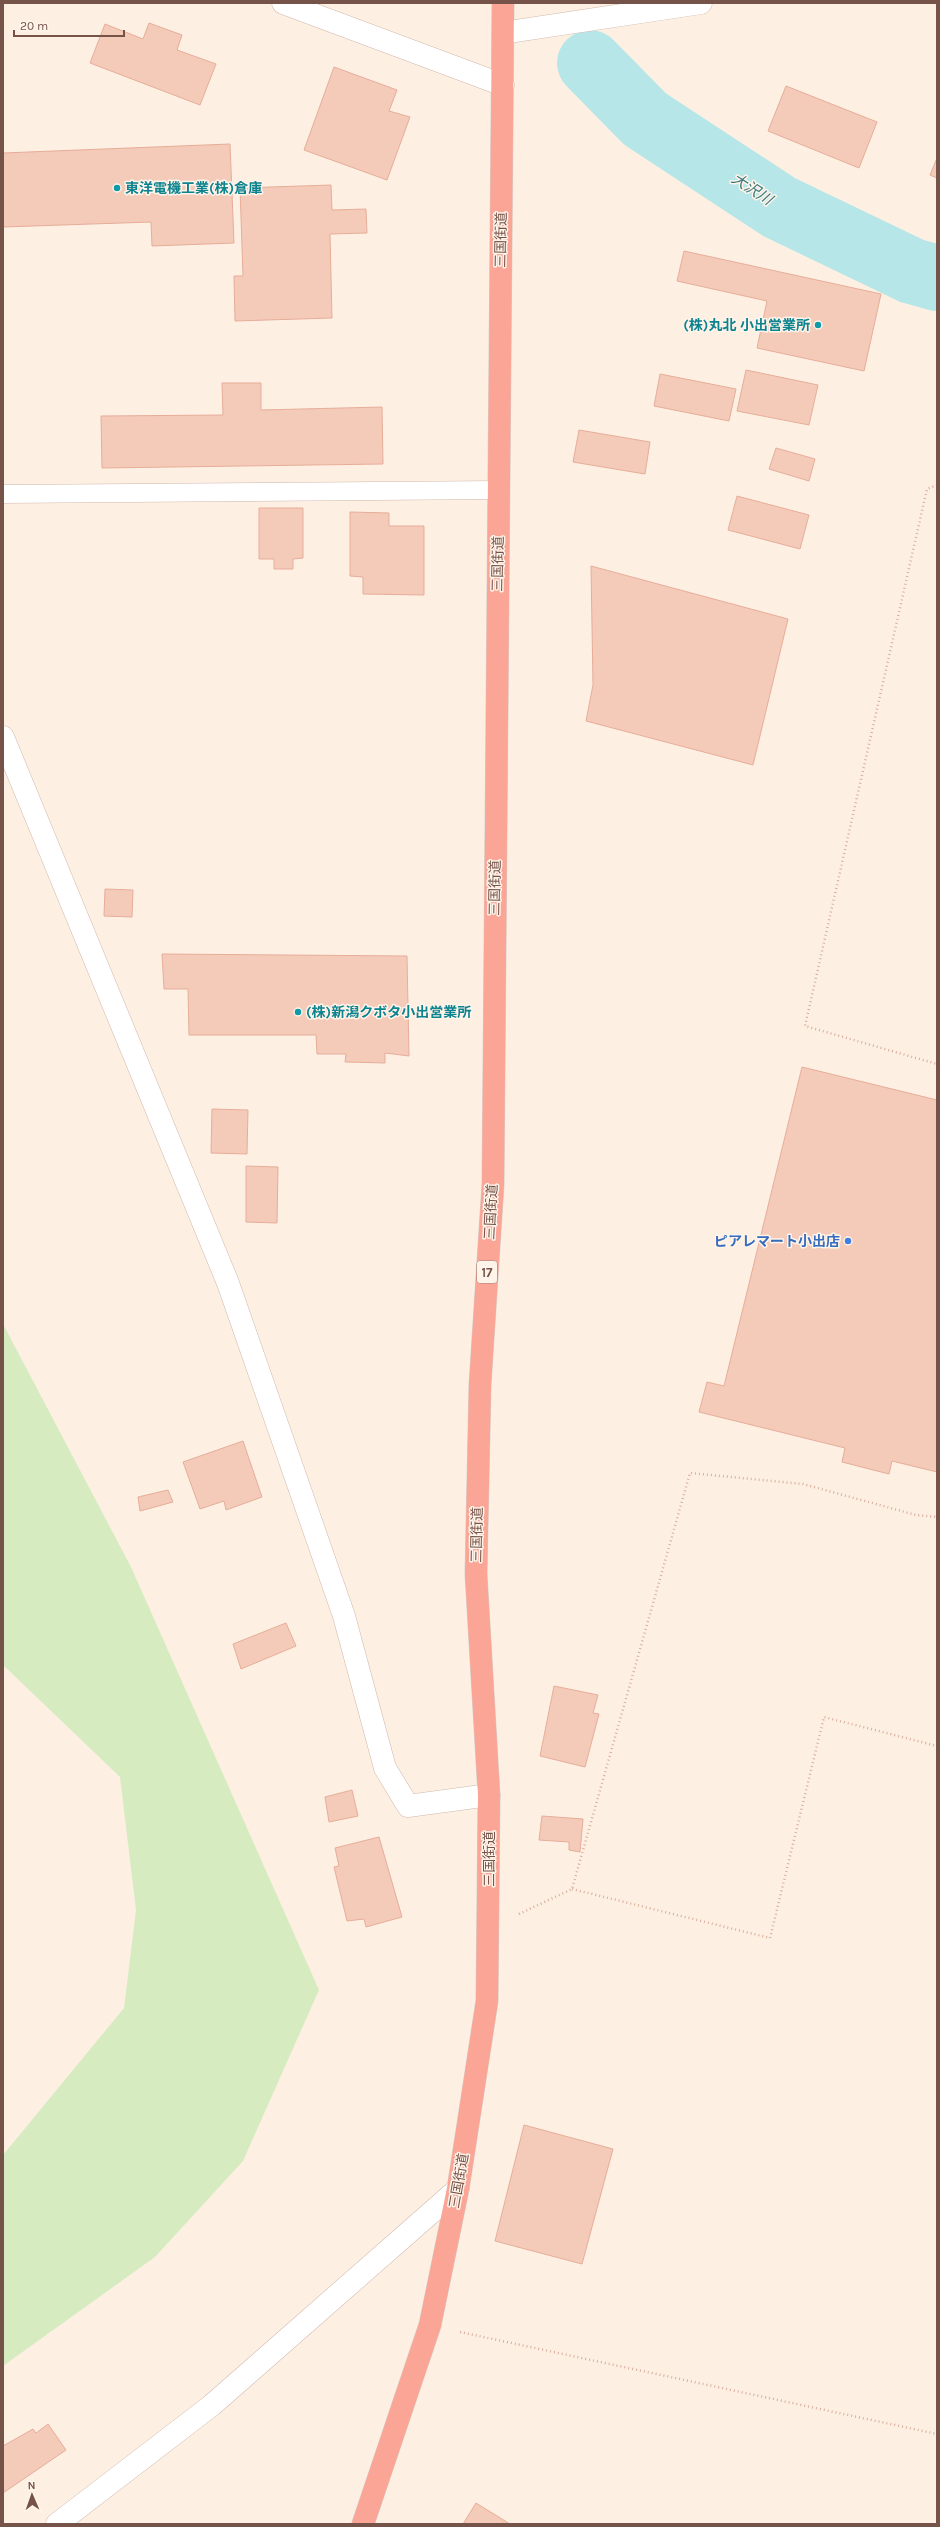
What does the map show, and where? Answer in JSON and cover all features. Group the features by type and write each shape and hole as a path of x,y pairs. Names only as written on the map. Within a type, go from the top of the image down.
{"highway":[{"name":"三国街道","path":"363,2524 430,2325 458,2189 487,2001 489,1795 476,1574 480,1384 493,1184 503,3"}],"street":[{"path":"283,3 503,85"},
{"path":"503,33 701,3"},
{"path":"3,737 228,1283 344,1616 385,1768 408,1806 489,1795"},
{"path":"57,2524 212,2405 458,2189"}],"lane":[{"path":"3,494 499,490"}],"path":[{"path":"937,485 927,489 805,1026 937,1064"},
{"path":"572,1889 690,1472 803,1484 916,1515 937,1517"},
{"path":"488,1927 572,1889 770,1938 824,1717 937,1746"},
{"path":"430,2325 937,2434"}],"green space":[{"path":"3,1324 131,1567 319,1990 243,2161 155,2257 3,2366 3,2155 124,2008 136,1910 120,1777 3,1665"}],"building":[{"path":"149,23 182,35 177,50 216,64 200,105 90,63 105,24 143,39"},
{"path":"334,67 397,90 389,111 410,117 387,180 304,150"},
{"path":"786,86 877,122 859,168 768,131"},
{"name":"東洋電機工業(株)倉庫","path":"230,144 234,243 152,246 151,222 3,227 3,153"},
{"path":"937,158 937,178 930,175"},
{"path":"331,185 332,210 366,209 367,233 330,234 332,318 235,321 234,276 243,276 240,188"},
{"name":"(株)丸北 小出営業所","path":"684,251 881,294 864,371 757,348 767,301 677,281"},
{"path":"746,370 818,385 809,425 737,411"},
{"path":"660,374 736,389 729,421 654,406"},
{"path":"222,383 261,383 261,410 382,407 383,464 102,468 101,416 223,415"},
{"path":"579,430 650,442 645,474 573,462"},
{"path":"776,448 815,459 809,481 769,469"},
{"path":"737,496 809,515 800,549 728,530"},
{"path":"259,508 303,508 303,558 293,559 293,569 274,569 274,559 259,559"},
{"path":"350,512 389,513 389,526 424,526 424,595 363,594 363,577 350,576"},
{"path":"591,566 788,619 753,765 586,721 593,685"},
{"path":"105,889 133,890 132,917 104,916"},
{"name":"(株)新潟クボタ小出営業所","path":"162,954 407,956 409,1056 385,1053 385,1063 345,1062 346,1054 317,1054 316,1035 189,1035 188,989 164,989"},
{"name":"ピアレマート小出店","path":"802,1067 937,1100 937,1472 892,1461 889,1474 842,1462 845,1448 699,1412 707,1382 724,1386"},
{"path":"212,1109 248,1110 247,1154 211,1153"},
{"path":"246,1166 278,1167 277,1223 246,1222"},
{"path":"243,1441 262,1497 226,1510 224,1501 200,1509 183,1462"},
{"path":"168,1490 173,1502 140,1511 138,1497"},
{"path":"286,1623 296,1646 241,1669 233,1644"},
{"path":"554,1686 598,1695 593,1713 599,1714 585,1767 540,1756"},
{"path":"352,1790 358,1816 329,1822 325,1797"},
{"path":"542,1816 583,1819 580,1852 569,1850 569,1842 539,1840"},
{"path":"379,1837 402,1917 366,1927 364,1919 347,1921 334,1867 339,1866 335,1848"},
{"path":"524,2125 613,2149 582,2264 495,2241"},
{"path":"48,2424 66,2450 3,2493 3,2446 33,2429 36,2433"},
{"path":"476,2503 510,2524 463,2524"}],"waterway":[{"name":"大沢川","path":"590,63 645,119 779,207 912,271 937,278"}],"place":[{"name":"東洋電機工業(株)倉庫","path":"117,188"},
{"name":"(株)丸北 小出営業所","path":"818,325"},
{"name":"(株)新潟クボタ小出営業所","path":"298,1012"},
{"name":"ピアレマート小出店","path":"848,1241"}]}
